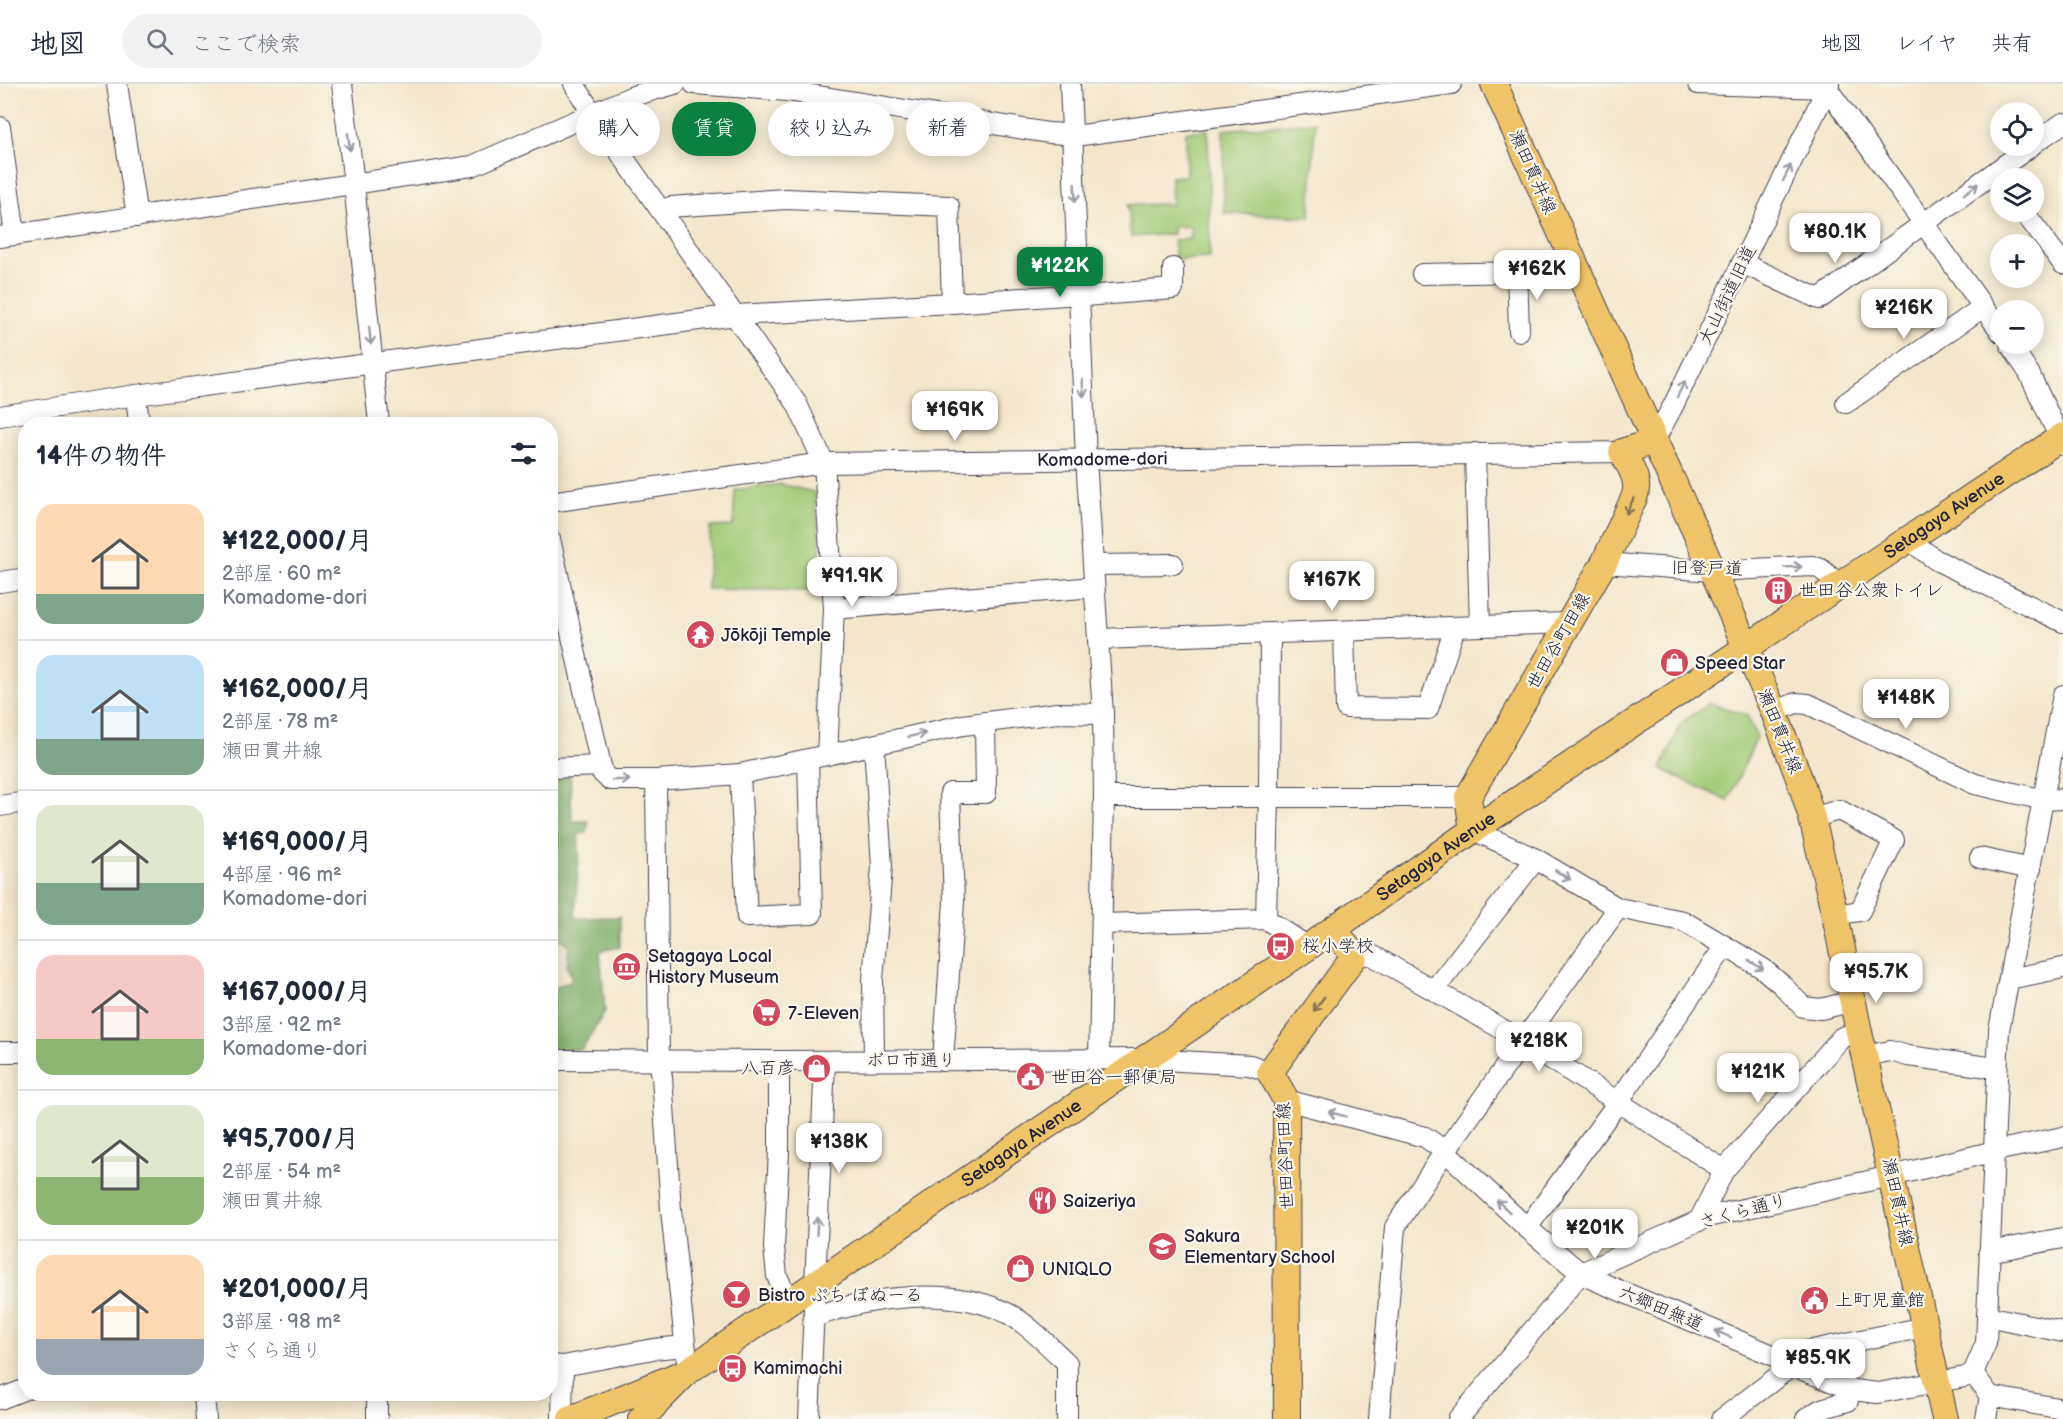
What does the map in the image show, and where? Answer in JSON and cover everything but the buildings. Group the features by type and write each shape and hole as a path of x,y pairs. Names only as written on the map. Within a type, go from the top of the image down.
{"main road":[{"name":"瀬田貫井線","path":"1494,84 1713,571 1790,751 1812,818 1835,915 1944,1419"},
{"name":"Setagaya Avenue","path":"688,1371 1308,948 1473,830 1747,649 2005,474 2062,440"},
{"name":"Komadome-dori","path":"1622,452 1654,441"},
{"name":"世田谷町田線","path":"1468,797 1567,623 1604,563 1636,492 1635,478 1622,452"},
{"path":"1468,797 1473,830"},
{"path":"1270,1072 1354,957 1335,929"},
{"name":"世田谷町田線","path":"1270,1072 1286,1100 1287,1419"},
{"path":"571,1419 688,1371"},
{"path":"641,1419 688,1371"}],"street":[{"path":"117,84 137,217"},
{"path":"342,84 378,417"},
{"path":"574,84 585,102"},
{"path":"619,102 675,84"},
{"path":"694,84 750,86 1072,135 1093,134 1451,84"},
{"path":"1070,84 1086,459 1102,714 1104,797 1098,1060"},
{"path":"1698,84 1828,86 1990,317"},
{"name":"大山街道旧道","path":"1654,441 1828,86"},
{"path":"0,127 8,236 472,166 576,120"},
{"path":"2044,136 2063,123"},
{"path":"622,156 798,404 824,463 834,609 827,755"},
{"path":"2007,168 2020,156"},
{"path":"1742,263 1819,299 1924,224 1990,181"},
{"path":"662,212 670,207 786,199 949,206 952,303"},
{"path":"2032,222 2063,264"},
{"path":"0,416 136,395 736,315 1173,289 1173,268"},
{"path":"1422,274 1577,271"},
{"path":"1517,272 1519,331"},
{"path":"1846,403 1983,307"},
{"path":"2017,354 2025,365 2062,440"},
{"path":"136,395 138,417"},
{"name":"Komadome-dori","path":"558,501 824,463 1622,452"},
{"path":"1474,453 1480,626"},
{"path":"1909,540 1936,560 2063,622"},
{"name":"旧登戸道","path":"1604,563 1713,571 1812,566 1821,569 1840,585"},
{"path":"1093,565 1173,564"},
{"path":"558,575 603,774 610,780 656,780 740,774 986,722 1057,713 1102,714"},
{"path":"0,582 18,579"},
{"path":"834,609 1094,587"},
{"path":"1098,639 1567,623"},
{"path":"1344,631 1346,708 1428,709 1455,627"},
{"path":"1266,919 1270,633"},
{"path":"2063,695 2053,800 2031,869 1999,1030 1986,1343 1973,1372 1990,1396 2063,1409"},
{"path":"1774,712 1796,703 1808,704 1975,784 2053,800"},
{"path":"943,1061 954,902 950,793 986,793 986,722"},
{"path":"874,745 882,866 873,980 874,1060"},
{"path":"740,774 747,917 812,914 808,759"},
{"path":"558,768 601,766"},
{"path":"656,780 659,1060 671,1210 688,1371"},
{"path":"1104,797 1468,797"},
{"path":"0,806 18,803"},
{"path":"1812,818 1839,810 1894,840 1860,911 1835,915"},
{"path":"1473,830 1536,859 1618,908 1683,921 1762,968 1803,1007 1821,1009 1853,1001"},
{"path":"1980,858 2031,869"},
{"path":"1434,990 1536,859"},
{"path":"1379,1419 1395,1227 1445,1151 1618,908"},
{"path":"1102,924 1266,919 1308,948"},
{"path":"1527,1228 1618,1102 1725,946"},
{"path":"1354,957 1370,954 1523,1041 1724,1170"},
{"path":"2009,979 2063,968"},
{"path":"1699,1221 1724,1170 1842,1037 1908,1056 1996,1068"},
{"path":"0,1040 0,1052 18,1052"},
{"name":"ボロ市通り","path":"558,1060 1145,1059 1250,1065 1270,1072"},
{"path":"779,1061 779,1151 774,1247 777,1276 790,1303"},
{"path":"809,1419 825,1061"},
{"name":"六郷田無道","path":"1286,1100 1425,1137 1445,1151 1527,1228 1581,1273 1793,1365 1848,1403 1878,1393 1965,1377 1973,1372"},
{"name":"さくら通り","path":"1458,1419 1581,1273 1707,1217 2063,1137"},
{"path":"1989,1252 2063,1238"},
{"path":"814,1317 887,1300 930,1295 978,1303 1008,1314 1067,1363 1067,1419"},
{"path":"1988,1316 2063,1332"},
{"path":"1722,1419 1793,1365 1807,1351 1925,1327"},
{"path":"558,1366 653,1349 685,1346"},
{"path":"558,1377 562,1419"},
{"path":"0,1400 18,1392"},
{"path":"1986,1419 1990,1396"},
{"path":"205,1401 206,1419"},
{"path":"377,1401 377,1419"},
{"path":"1806,1419 1821,1409 1848,1403"}],"green space":[{"path":"1315,122 1310,217 1224,213 1223,130"},
{"path":"1208,130 1210,258 1175,260 1174,240 1191,239 1190,226 1173,227 1173,234 1131,237 1128,205 1172,204 1171,177 1186,176 1186,132"},
{"path":"780,484 814,492 820,548 819,591 707,589 710,527 733,526 735,490"},
{"path":"1710,703 1747,715 1757,737 1728,801 1661,769 1681,723"},
{"path":"570,769 572,821 588,821 587,833 578,834 575,918 620,917 620,947 600,951 605,1011 582,1049 558,1050 558,986 572,980 567,966 569,945 563,940 558,940 558,770"}],"place":[{"name":"世田谷公衆トイレ","path":"1778,590"},
{"name":"Jōkōji Temple","path":"700,635"},
{"name":"Speed Star","path":"1674,663"},
{"name":"桜小学校","path":"1281,946"},
{"name":"Setagaya Local History Museum","path":"627,966"},
{"name":"7-Eleven","path":"767,1013"},
{"name":"八百彦","path":"816,1068"},
{"name":"世田谷一郵便局","path":"1030,1077"},
{"name":"Saizeriya","path":"1042,1201"},
{"name":"Sakura Elementary School","path":"1163,1246"},
{"name":"UNIQLO","path":"1021,1269"},
{"name":"Bistro ぷち ぼぬーる","path":"737,1295"},
{"name":"上町児童館","path":"1814,1300"},
{"name":"Kamimachi","path":"732,1368"}]}
